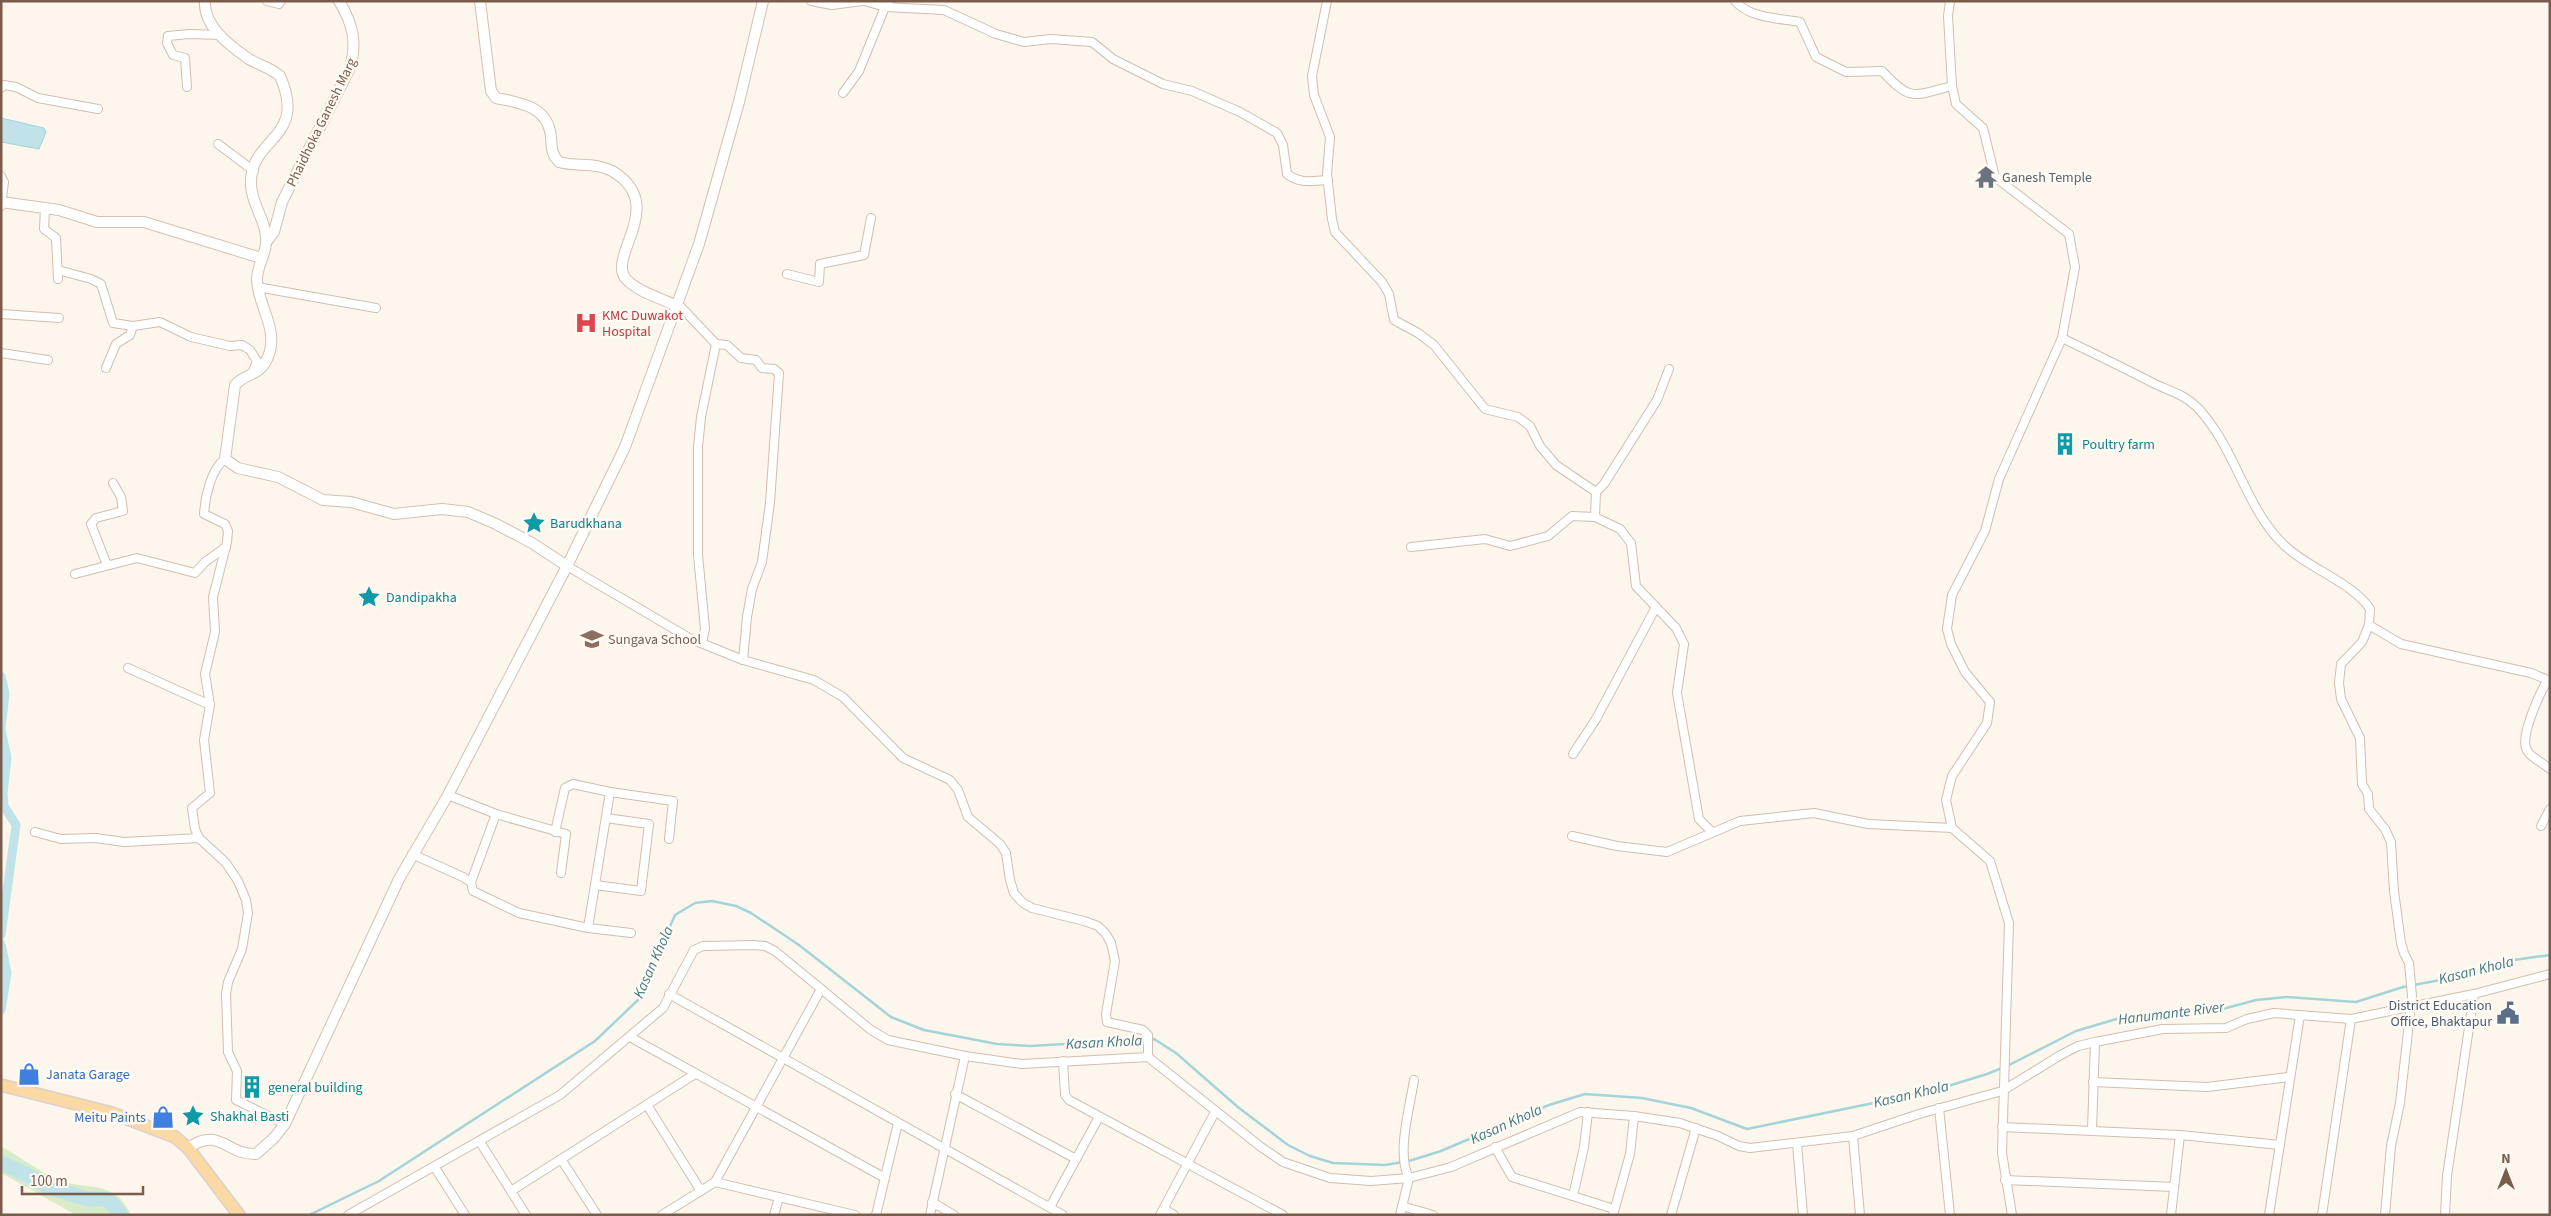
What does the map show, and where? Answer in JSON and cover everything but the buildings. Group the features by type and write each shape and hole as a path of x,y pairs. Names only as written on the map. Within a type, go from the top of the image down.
{"main road":[{"path":"1,1085 132,1119 175,1137 188,1148 239,1215"}],"street":[{"path":"205,1 206,16 221,35 249,59 276,73 282,81 287,111 286,123 260,157 251,177 252,198 267,241"},
{"path":"266,1 279,4 281,1"},
{"name":"Phaidhoka Ganesh Marg","path":"257,287 257,275 267,241 274,232 282,202 350,70 355,53 352,25 339,1"},
{"path":"480,1 491,91 496,98 520,102 534,107 543,116 549,126 551,150 559,162 598,166 611,171 626,182 633,191 637,204 636,220 623,260 623,273 626,280 680,307 716,344 727,345 741,358 752,359 762,368 774,369 779,373 770,502 762,562 752,589 747,617 743,660"},
{"path":"188,1148 198,1141 212,1139 244,1153 256,1154 274,1138 285,1124 412,854 448,795 567,566 625,447 675,305 699,244 739,102 763,1"},
{"path":"811,1 832,5 863,1 944,10 996,34 1024,42 1051,40 1092,42 1113,59 1163,84 1192,91 1240,112 1277,133 1284,144 1287,174 1293,178 1305,182 1328,180"},
{"path":"1328,1 1312,76 1314,95 1330,137 1328,180 1335,232 1382,282 1389,294 1394,320 1418,333 1434,345 1485,409 1518,417 1530,426 1540,446 1556,465 1596,492"},
{"path":"1735,1 1741,7 1755,14 1800,22 1816,57 1846,72 1882,71 1900,90 1915,96 1952,86"},
{"path":"1950,1 1948,16 1952,86 1956,104 1984,128 1995,177 2069,234 2076,266 2062,338 1999,479 1984,531 1952,595 1947,628 1950,644 1965,672 1990,702 1987,722 1952,776 1946,800 1952,828"},
{"path":"843,93 859,71 887,4"},
{"path":"187,87 185,58 173,55 168,43 168,36 221,35"},
{"path":"1,88 4,85 16,87 38,98 98,109"},
{"path":"218,144 254,171"},
{"path":"1,176 4,182 1,206"},
{"path":"1,202 45,208 97,222 144,222 262,258"},
{"path":"45,208 44,229 56,238 58,279"},
{"path":"787,274 819,282 820,264 864,255 871,218"},
{"path":"58,270 98,281 101,284 113,323 133,326 160,322 191,337 230,346 242,345 250,350 256,361 252,374"},
{"path":"285,1124 236,1100 237,1071 228,1052 226,994 228,982 242,949 248,913 246,900 226,863 199,838 192,808 210,794 204,740 210,705 205,674 215,632 212,598 226,547 228,531 225,524 204,514 212,481 219,463 225,458 234,385 242,377 252,374 265,364 271,342 269,322 257,287 376,308"},
{"path":"1,314 58,318"},
{"path":"106,368 116,344 130,335 133,326"},
{"path":"2062,338 2183,396 2197,407 2224,447 2256,506 2278,540 2296,556 2361,598 2370,609 2369,625 2362,642 2341,664 2340,691 2346,712 2360,738 2362,784 2368,794 2369,809 2385,829 2391,842 2394,891 2401,943 2409,963 2412,982 2400,1103 2391,1146 2385,1215"},
{"path":"702,643 706,629 698,555 698,447 701,417 716,344"},
{"path":"1,353 48,360"},
{"path":"1595,517 1596,492 1604,484 1657,400 1670,369"},
{"path":"225,458 238,468 278,477 323,500 351,502 394,514 442,509 468,512 525,540 665,624 702,643 743,660 814,680 843,697 903,758 950,780 958,790 968,816 1000,844 1006,853 1014,893 1022,902 1032,908 1098,926 1106,934 1111,942 1115,961 1106,1014 1107,1022 1143,1030 1148,1035 1146,1046 1148,1057 1215,1112 1283,1162 1318,1176 1371,1181 1409,1178 1451,1167 1564,1118 1588,1112 1672,1122 1696,1128 1739,1146 1750,1148 1853,1136 1939,1108 2002,1091 2059,1056 2078,1046 2095,1042 2164,1029 2226,1028 2247,1018 2274,1013 2351,1019 2474,994 2550,974"},
{"path":"107,565 91,524 96,518 124,511 121,497 112,483"},
{"path":"1411,547 1485,539 1510,546 1548,536 1572,516 1595,517 1620,529 1631,543 1636,586 1676,628 1684,644 1677,693 1699,819 1712,832"},
{"path":"75,574 137,558 195,573 205,562 226,547"},
{"path":"1573,754 1600,711 1656,607"},
{"path":"2369,625 2401,644 2531,673 2549,681 2535,703 2525,742 2528,751 2550,768"},
{"path":"128,668 210,705"},
{"path":"555,832 565,788 573,784 610,792 673,801 669,838"},
{"path":"588,928 610,792"},
{"path":"448,795 496,814 566,834 561,873"},
{"path":"2541,826 2550,809"},
{"path":"1572,836 1617,846 1667,852 1740,821 1814,813 1868,824 1952,828 1990,860 2009,923 2002,1127 2005,1180 2012,1215"},
{"path":"496,814 471,882 473,891 519,913 588,928 631,933"},
{"path":"595,885 641,891 649,824 606,818"},
{"path":"35,832 61,839 96,838 124,842 199,838"},
{"path":"412,854 471,882"},
{"path":"348,1215 560,1095 663,1008 668,994 694,950 702,946 765,946 775,951 880,1036 965,1056 1022,1064 1148,1057"},
{"path":"662,1215 674,1212 715,1182 821,989"},
{"path":"668,994 1063,1215"},
{"path":"2445,1215 2447,1176 2474,994"},
{"path":"2269,1215 2300,1014"},
{"path":"2322,1215 2351,1019"},
{"path":"630,1037 885,1178"},
{"path":"2092,1130 2095,1042"},
{"path":"930,1215 955,1094 965,1056"},
{"path":"1063,1062 1066,1098 1187,1165 1283,1215"},
{"path":"511,1191 696,1074"},
{"path":"2094,1082 2207,1087 2289,1077"},
{"path":"1400,1215 1409,1178 1403,1156 1414,1080"},
{"path":"955,1094 1076,1159"},
{"path":"647,1105 701,1191"},
{"path":"1939,1108 1950,1215"},
{"path":"1174,1215 1162,1212 1215,1112"},
{"path":"1573,1196 1584,1147 1588,1112"},
{"path":"1495,1147 1512,1177 1573,1196 1614,1212 1630,1154 1634,1116"},
{"path":"1050,1207 1099,1117"},
{"path":"876,1215 898,1123"},
{"path":"2002,1127 2180,1135 2280,1145"},
{"path":"1672,1215 1696,1128"},
{"path":"2171,1215 2180,1135"},
{"path":"1853,1136 1860,1215"},
{"path":"480,1142 526,1215"},
{"path":"1797,1143 1803,1215"},
{"path":"561,1159 597,1215"},
{"path":"434,1166 466,1215"},
{"path":"2005,1180 2174,1187"},
{"path":"715,1182 855,1215"},
{"path":"774,1215 779,1197"},
{"path":"932,1202 954,1215"},
{"path":"1402,1206 1433,1215"}],"green space":[{"path":"1,1146 43,1172 60,1180 109,1191 122,1200 131,1215 76,1215 1,1173"}],"water":[{"path":"1,118 44,128 46,132 39,149 1,142"}],"waterway":[{"path":"1,676 5,694 1,728"},
{"path":"1,730 7,758 3,793 4,806 16,825 1,935"},
{"name":"Kasan Khola","path":"309,1215 379,1181 595,1041 638,1000 675,915 695,903 712,901 736,906 751,913 799,945 891,1017 924,1030 997,1044 1030,1046 1154,1039 1176,1053 1239,1108 1288,1145 1310,1156 1333,1163 1385,1165 1409,1161 1441,1151 1549,1105 1585,1094 1642,1098 1691,1108 1747,1129 1932,1091 1987,1074 2076,1031 2123,1017 2173,1011 2219,1010 2256,1000 2287,997 2356,1002 2403,987 2451,978 2514,960 2550,955"},
{"path":"1,944 7,973 1,1010"},
{"path":"1,1163 26,1174 48,1187 88,1199 105,1199 121,1215"}],"place":[{"name":"Ganesh Temple","path":"1986,177"},
{"name":"KMC Duwakot Hospital","path":"586,323"},
{"name":"Poultry farm","path":"2065,444"},
{"name":"Barudkhana","path":"534,523"},
{"name":"Dandipakha","path":"369,597"},
{"name":"Sungava School","path":"592,639"},
{"name":"District Education Office, Bhaktapur","path":"2508,1013"},
{"name":"Janata Garage","path":"29,1074"},
{"name":"general building","path":"252,1087"},
{"name":"Shakhal Basti","path":"193,1116"},
{"name":"Meitu Paints","path":"163,1117"}],"water label":[{"name":"Hanumante River","path":"2171,1013"}]}
